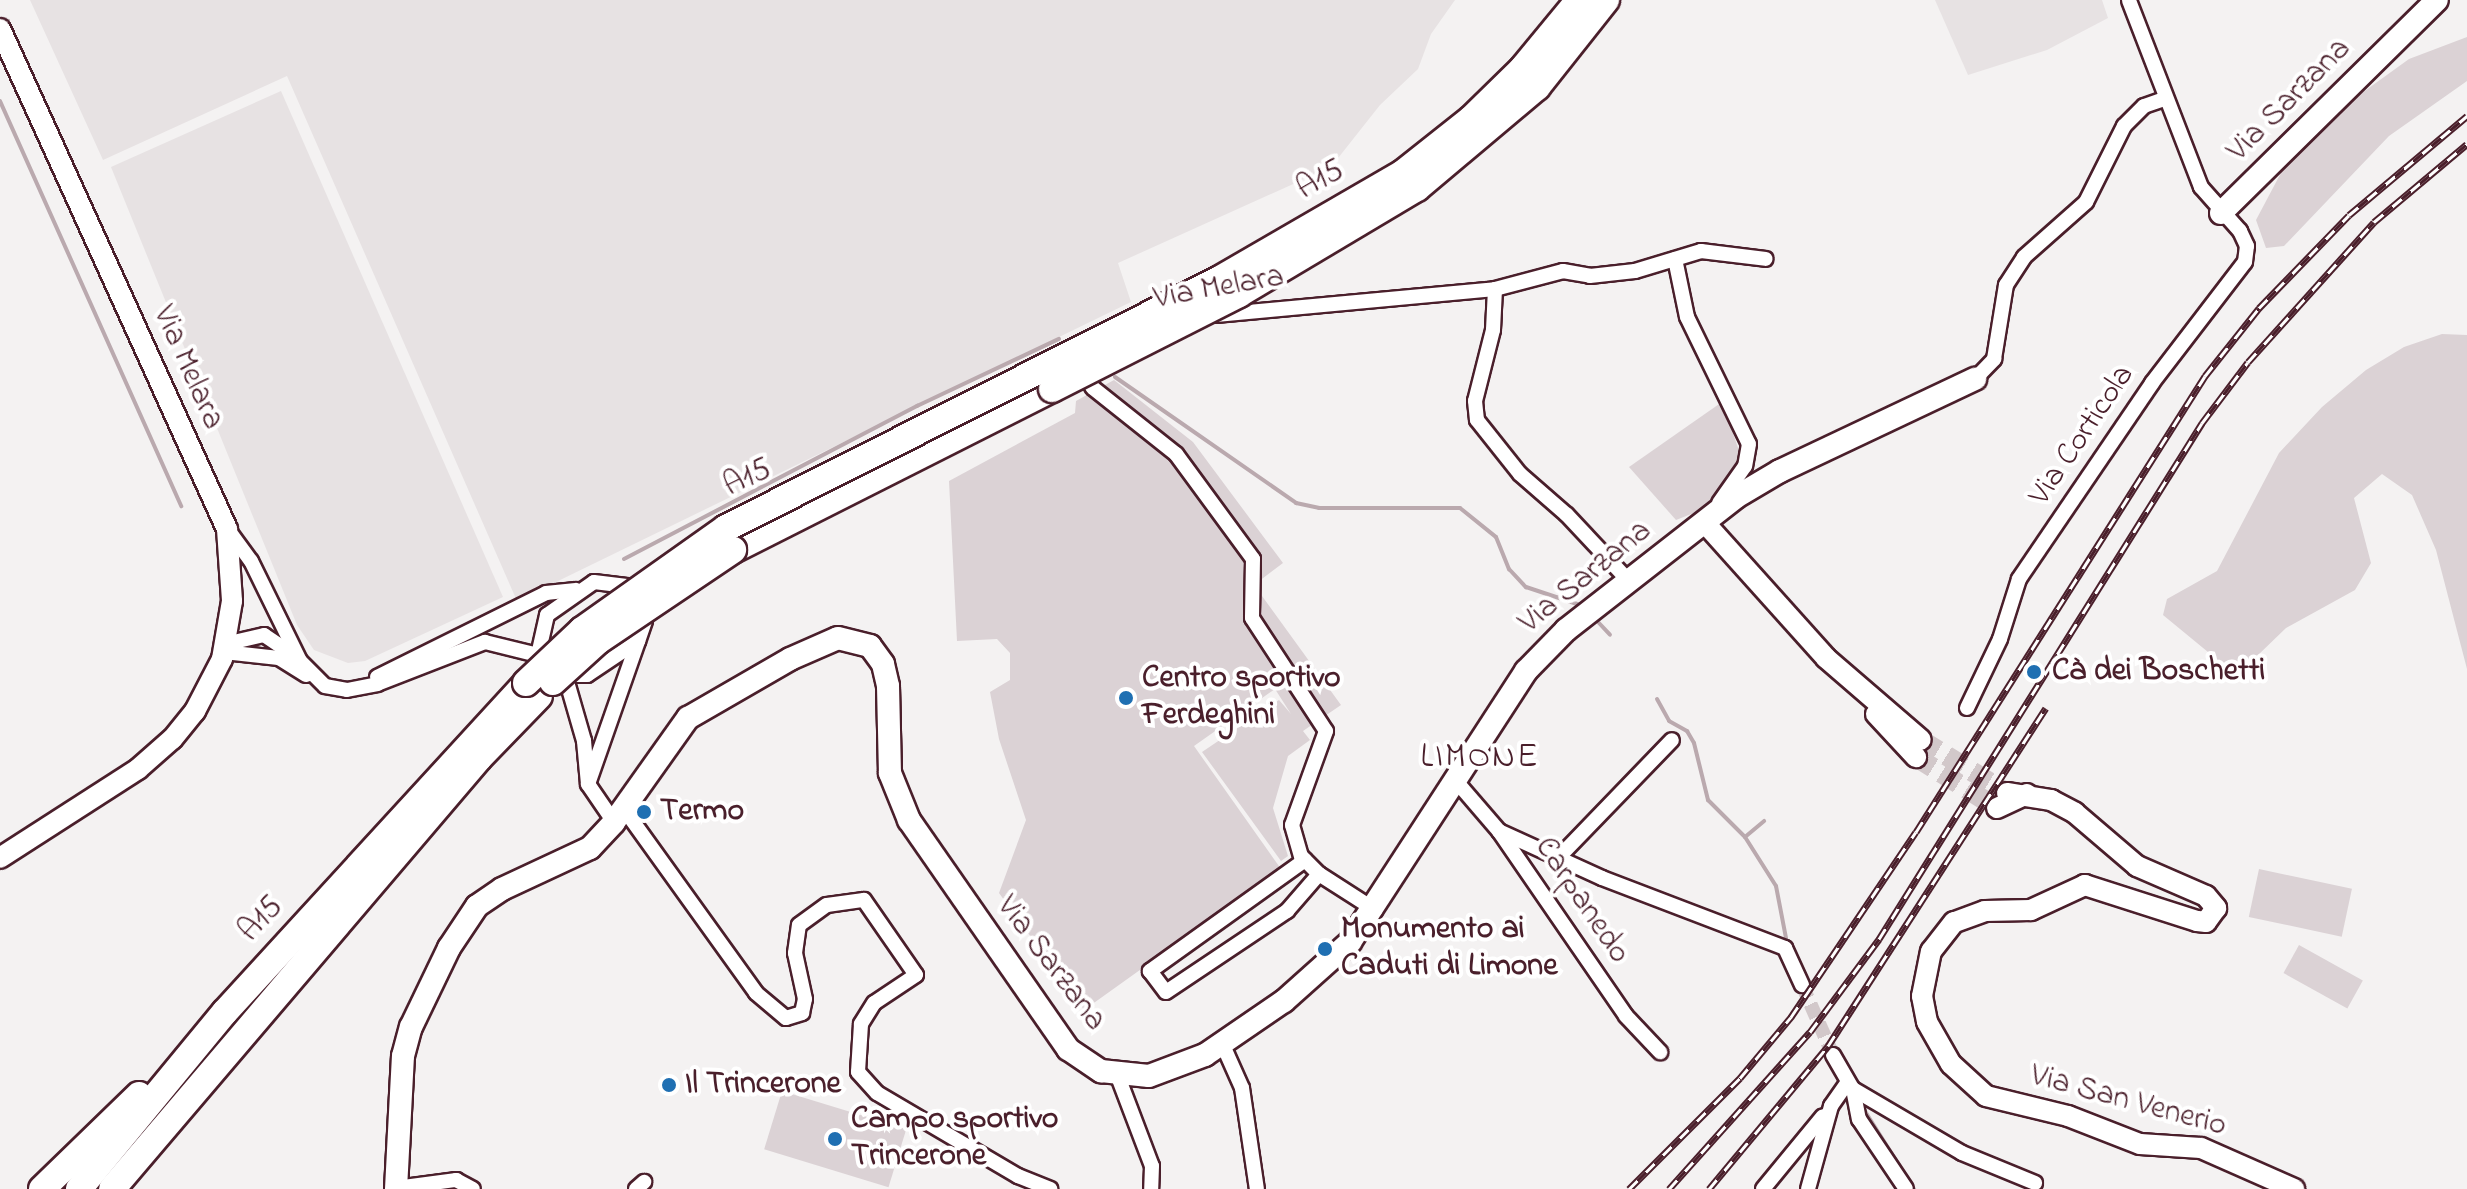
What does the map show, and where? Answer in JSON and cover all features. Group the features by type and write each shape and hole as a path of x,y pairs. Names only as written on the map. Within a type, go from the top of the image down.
{"highway":[{"name":"A15","path":"79,1189 225,1012 532,689 582,630 726,528 1220,279 1403,173 1471,119 1523,68 1579,0"},
{"name":"A15","path":"532,689 733,550 1239,294 1417,188 1537,87 1606,0"},
{"name":"A15","path":"112,1189 472,752"},
{"path":"42,1189 225,1012"}],"main road":[{"name":"Via Sarzana","path":"2221,213 2437,0"},
{"name":"Via Sarzana","path":"396,1188 403,1056 411,1027 449,948 477,906 502,889 590,848 619,816 666,744 688,718 716,699 838,638 870,646 883,664 888,686 890,773 909,820 1068,1049 1101,1071 1117,1074 1149,1076 1179,1069 1222,1043 1317,974 1375,910 1526,671 1566,630 1705,523 1780,471 1975,379"}],"street":[{"name":"Via Corticola","path":"1967,708 2000,639 2019,579 2152,383 2245,262 2247,246 2201,187 2164,99 2129,0"},
{"name":"Via Melara","path":"0,29 227,529 251,561 300,661 317,681"},
{"path":"1975,379 1994,359 2006,285 2024,257 2086,202 2124,126 2144,106 2164,99"},
{"name":"Via Melara","path":"627,586 662,579 766,519 1160,325 1255,308 1495,289 1563,271 1605,275 1701,251 1766,259"},
{"path":"1675,259 1687,317 1749,444 1745,466 1705,523 1918,749"},
{"path":"1495,289 1493,330 1475,401 1477,420 1520,474 1567,515 1629,581"},
{"path":"1078,365 1093,388 1176,454 1253,559 1252,618 1326,731 1292,825 1305,860 1319,874 1375,910"},
{"path":"0,858 138,769 172,739 213,681 224,648 232,601 227,529"},
{"name":"Via Melara","path":"645,621 684,568"},
{"path":"538,655 547,615 594,582 627,586 645,621 588,784"},
{"path":"359,687 546,593 580,590"},
{"path":"224,648 264,635 300,661"},
{"path":"224,648 279,658 336,689 359,687 485,642 538,655 551,675 587,675 638,641"},
{"path":"565,675 584,741 588,784 619,816 756,993 786,1018 802,1013 805,999 795,953 799,925 827,905 864,900 916,975 874,1003 861,1024 858,1072 877,1093 1015,1182 1051,1189"},
{"path":"1560,856 1672,740"},
{"name":"Carpanedo","path":"1456,781 1499,831 1626,1016 1660,1052"},
{"name":"Via San Venerio","path":"2010,798 2075,813 2137,866 2206,896 2216,908 2214,916 2197,921 2085,885 2031,910 1985,911 1954,922 1931,951 1922,996 1927,1022 1951,1064 1986,1096 2068,1116 2140,1144 2201,1148 2294,1189"},
{"path":"1499,831 1560,856 1602,878 1785,948 1802,985"},
{"path":"1305,860 1150,971 1166,992 1287,911 1319,874"},
{"path":"1222,1043 1242,1088 1257,1189"},
{"path":"1833,1055 1851,1086 1859,1119 1906,1189"},
{"path":"1117,1074 1152,1166 1151,1189"},
{"path":"1763,1189 1851,1086"},
{"path":"1851,1086 1962,1153 2035,1183"},
{"path":"1808,1189 1831,1106"},
{"path":"396,1188 456,1180 473,1189"}],"shaded area":[{"path":"30,0 1455,0 1431,34 1418,69 1380,105 1331,167 1118,263 1131,302 517,601 287,76 103,160"},
{"path":"1935,0 2102,0 2108,18 2047,50 1968,75"},
{"path":"2467,37 2467,81 2389,136 2284,246 2266,248 2256,220 2283,169 2355,98 2409,59"},
{"path":"281,91 503,597 365,661 348,663 314,650 297,625 111,167"},
{"path":"2442,334 2467,335 2467,669 2436,550 2412,495 2382,474 2354,498 2371,563 2355,590 2286,628 2256,657 2225,666 2163,615 2167,599 2217,571 2279,453 2322,407 2366,370 2404,347"},
{"name":"Centro sportivo Ferdeghini","path":"1114,380 1193,442 1283,563 1254,585 1341,705 1303,731 1310,740 1288,756 1273,808 1288,856 1281,861 1202,752 1279,700 1291,714 1275,689 1194,746 1281,869 1084,1010 999,893 1026,820 999,739 990,692 1010,680 1010,653 997,639 957,641 949,481 1075,413 1076,401"},
{"path":"1722,402 1743,462 1709,507 1676,520 1629,467"},
{"path":"2259,869 2352,889 2342,937 2249,917"},
{"path":"2299,945 2363,980 2347,1008 2283,973"},
{"name":"Campo sportivo Trincerone","path":"782,1091 906,1129 888,1187 764,1149"}],"waterway":[{"path":"0,101 181,506"},
{"path":"624,559 917,406 1059,339"},
{"path":"1115,377 1296,503 1319,508 1460,508 1496,537 1509,569 1526,587 1580,605"},
{"path":"1599,623 1610,635"},
{"path":"1657,699 1669,721 1687,731 1694,743 1708,800 1745,837 1776,886 1786,938"},
{"path":"1745,837 1764,821"},
{"path":"1863,1108 1914,1189"}],"tunnel":[{"path":"1921,740 2007,793"},
{"path":"1916,757 1997,808"},
{"path":"1802,985 1833,1055"}],"railway":[{"path":"1629,1189 1740,1078 1791,1017 1916,832 2205,376 2259,308 2349,215 2467,116"},
{"path":"1669,1189 1810,1032 1879,939 2202,423 2248,362 2374,222 2467,144"},
{"path":"1709,1189 1828,1046 2046,708"}],"place":[{"name":"Cà dei Boschetti","path":"2034,672"},
{"name":"Centro sportivo Ferdeghini","path":"1126,698"},
{"name":"Termo","path":"644,812"},
{"name":"Monumento ai Caduti di Limone","path":"1325,949"},
{"name":"Il Trincerone","path":"669,1085"},
{"name":"Campo sportivo Trincerone","path":"835,1139"}],"district":[{"name":"LIMONE","path":"1480,759"}]}
